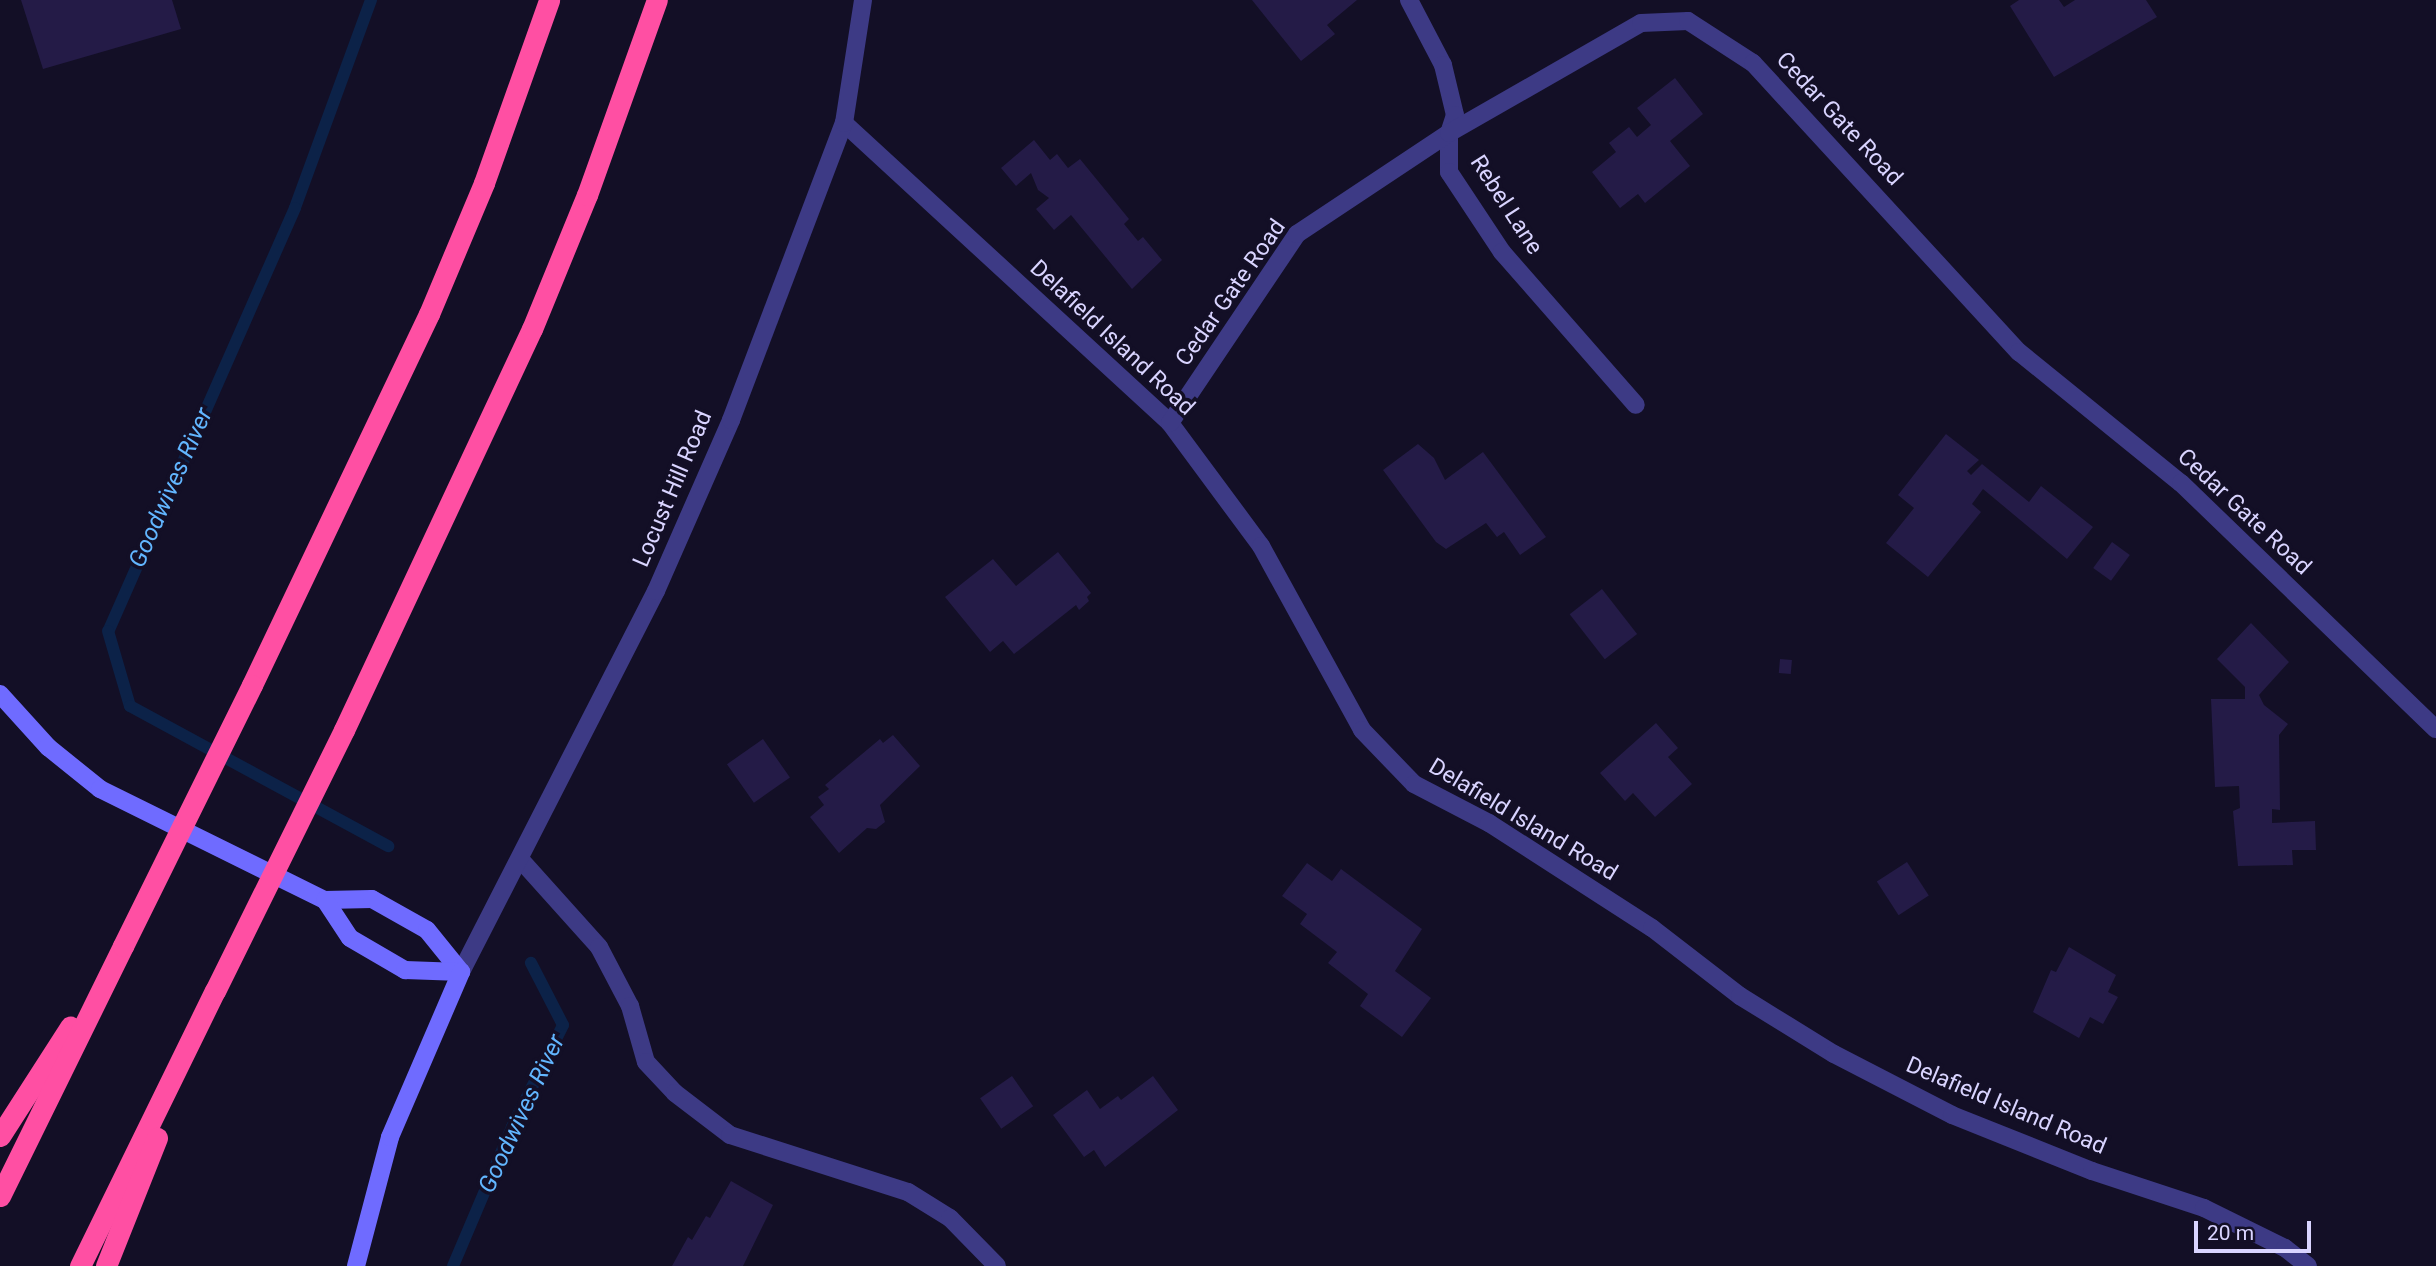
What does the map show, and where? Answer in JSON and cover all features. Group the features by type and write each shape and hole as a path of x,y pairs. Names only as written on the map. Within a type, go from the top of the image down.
{"highway":[{"path":"0,1196 252,685 429,314 484,183 549,0"},
{"path":"80,1266 344,730 532,329 587,195 657,0"},
{"path":"0,1136 123,946"},
{"path":"106,1266 215,991"}],"street":[{"name":"Locust Hill Road","path":"461,972 656,591 731,420 844,123 863,0"},
{"name":"Rebel Lane","path":"1409,0 1443,65 1455,115 1449,133 1449,172 1502,252 1636,405"},
{"name":"Cedar Gate Road","path":"1170,423 1297,234 1449,133 1641,23 1688,21 1753,63 2019,352 2181,483 2436,729"},
{"name":"Delafield Island Road","path":"844,123 1170,423 1261,546 1362,730 1414,784 1489,823 1652,928 1740,996 1834,1054 1952,1115 2092,1171 2204,1208 2285,1248 2308,1266"},
{"path":"1,703 48,747 100,789 325,900 372,899 428,930 461,972"},
{"path":"520,859 599,947 630,1006 646,1062 675,1093 730,1135 908,1192 950,1218 997,1266"},
{"path":"325,900 350,938 405,970 461,972"},
{"path":"356,1266 390,1137 461,972"}],"building":[{"path":"21,0 172,0 181,29 43,69"},
{"path":"1252,0 1357,0 1327,25 1335,34 1301,61"},
{"path":"2019,0 2059,0 2064,7 2075,0 2146,0 2157,17 2054,77 2010,6"},
{"path":"1675,78 1703,114 1670,141 1690,166 1645,203 1638,194 1620,208 1592,172 1616,152 1609,143 1629,127 1637,137 1651,125 1637,108"},
{"path":"1034,140 1050,160 1057,154 1068,168 1080,159 1129,219 1124,224 1138,241 1143,237 1162,260 1132,289 1071,215 1054,230 1036,209 1049,198 1038,190 1031,173 1016,186 1001,168"},
{"path":"1946,434 1979,460 1967,471 1971,475 1982,464 2029,502 2041,486 2093,527 2067,559 1983,489 1972,504 1981,512 1928,577 1886,543 1914,508 1898,495"},
{"path":"1418,444 1434,458 1445,480 1483,452 1546,537 1520,555 1504,532 1497,537 1486,523 1446,549 1436,542 1383,470"},
{"path":"2112,542 2130,555 2111,581 2093,568"},
{"path":"1058,552 1091,593 1087,597 1089,601 1079,610 1076,605 1014,654 1003,641 990,652 945,597 993,559 1016,586"},
{"path":"1602,589 1637,634 1605,659 1570,614"},
{"path":"2251,623 2289,662 2259,695 2264,705 2288,724 2279,735 2280,810 2272,809 2272,823 2315,821 2316,850 2292,850 2293,865 2238,866 2233,811 2240,808 2239,786 2215,787 2211,699 2245,699 2245,687 2217,659"},
{"path":"1780,659 1792,660 1791,674 1779,673"},
{"path":"1656,723 1678,748 1668,757 1692,784 1655,817 1633,793 1625,801 1600,773"},
{"path":"893,735 920,766 880,805 885,822 876,829 867,828 839,853 810,817 824,805 818,797 829,789 825,785 880,739 883,743"},
{"path":"763,739 790,778 754,803 727,764"},
{"path":"1907,862 1929,896 1899,915 1877,882"},
{"path":"1307,863 1332,881 1341,869 1422,929 1395,971 1431,998 1402,1037 1360,1006 1368,994 1328,963 1337,952 1300,924 1307,914 1282,896"},
{"path":"2069,947 2116,975 2108,992 2118,997 2103,1024 2090,1017 2079,1038 2033,1012 2051,970 2056,972"},
{"path":"1012,1076 1033,1106 1001,1129 980,1098"},
{"path":"1153,1076 1178,1110 1105,1167 1094,1150 1084,1157 1053,1115 1087,1090 1100,1109 1118,1096 1121,1100"},
{"path":"731,1181 773,1205 743,1266 672,1266 688,1237 692,1240 706,1216 710,1218"}],"waterway":[{"name":"Goodwives River","path":"371,0 295,208 108,631 130,706 388,846"},
{"name":"Goodwives River","path":"453,1266 512,1127 563,1025 531,963"}]}
